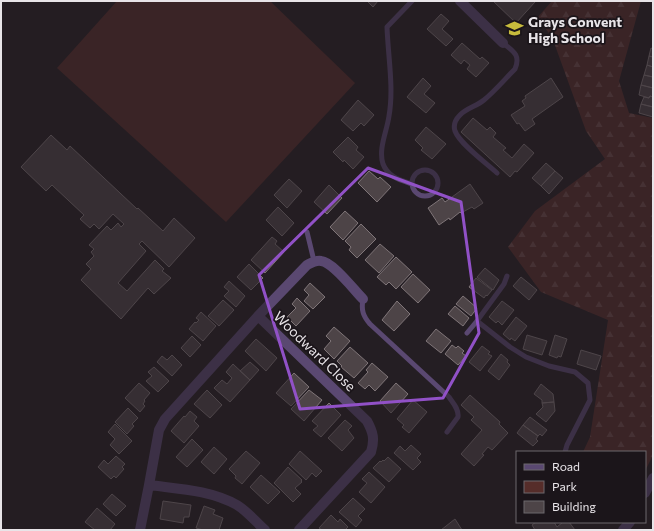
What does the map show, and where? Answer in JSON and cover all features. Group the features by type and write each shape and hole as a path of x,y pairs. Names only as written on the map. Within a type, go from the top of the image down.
{"street":[{"path":"460,1 503,43"},
{"path":"258,316 306,266 314,262 322,261 330,264 363,299"},
{"name":"Woodward Close","path":"140,530 158,430 164,419 258,316 367,421 374,437 371,452 299,530"},
{"path":"646,491 653,478"},
{"path":"149,485 201,492 223,499 238,506 265,530"}],"lane":[{"path":"412,1 387,27 391,101 382,148 384,165 390,174 412,184 413,188 419,194 428,195 435,191 438,180 430,171 421,170 414,175 412,184"},
{"path":"497,173 460,140 454,127 455,122 460,115 484,100 515,69 518,62 517,56 503,43"},
{"path":"307,232 314,262"},
{"path":"467,333 504,284 507,276"},
{"path":"363,299 363,314 370,324 449,397 456,407 459,414 458,417 447,432"},
{"path":"477,321 510,347 526,357 549,366 574,372 588,383 590,400 565,451"}],"highlighted area":[{"path":"368,168 461,202 479,333 443,398 300,409 259,275"}],"green space":[{"path":"117,1 270,1 355,83 226,222 57,68"},
{"path":"552,1 641,1 619,81 629,113 653,118 653,455 646,469 646,451 583,451 590,437 608,320 541,292 508,247 535,211 605,159 586,131 552,37 537,18"}],"building":[{"path":"367,1 378,1 373,7"},
{"path":"493,1 533,1 535,2 516,23"},
{"path":"441,14 449,21 442,29 453,39 446,46 427,29"},
{"path":"462,43 480,59 482,57 489,63 476,77 467,69 470,65 464,60 461,64 451,55"},
{"path":"651,48 653,49 653,57 649,56"},
{"path":"649,56 653,57 653,67 647,65"},
{"path":"647,65 653,67 653,77 644,75"},
{"path":"644,75 653,77 653,88 641,85"},
{"path":"423,78 431,86 424,94 435,103 426,113 407,97"},
{"path":"551,78 563,97 532,119 535,124 525,131 519,123 517,124 511,115 525,106 522,101 526,98 525,96"},
{"path":"641,85 653,88 653,97 650,96 649,98 639,95"},
{"path":"650,96 653,97 653,107 641,104 644,97 649,98"},
{"path":"358,100 374,115 364,126 361,123 353,131 341,120"},
{"path":"641,104 653,107 653,117 639,113"},
{"path":"473,118 487,130 490,127 496,133 493,137 506,148 503,150 512,158 524,144 534,153 517,172 515,171 510,177 461,132"},
{"path":"426,127 446,144 432,159 421,150 423,148 415,140"},
{"path":"51,135 67,150 70,146 137,209 138,208 163,231 174,218 195,238 169,267 142,241 139,244 146,251 118,283 127,291 155,260 164,269 162,271 171,278 154,294 148,288 121,319 81,280 91,269 86,264 94,256 91,252 94,249 89,245 107,226 111,230 118,223 121,227 124,224 113,214 99,229 94,224 90,228 80,219 84,215 52,185 46,191 21,167"},
{"path":"348,137 358,147 356,150 364,157 353,169 333,152"},
{"path":"546,163 555,171 541,186 532,178"},
{"path":"369,171 378,179 380,177 391,187 377,202 358,183"},
{"path":"555,171 563,178 549,194 541,186"},
{"path":"289,179 302,191 287,208 274,195"},
{"path":"470,184 483,203 474,209 472,207 461,213 460,212 450,220 449,218 439,225 428,208 442,198 445,202"},
{"path":"329,185 342,198 327,214 314,202"},
{"path":"278,207 294,223 282,236 266,220"},
{"path":"345,211 358,223 343,240 330,227"},
{"path":"361,224 376,239 357,258 349,250 351,247 345,241"},
{"path":"272,237 277,241 275,244 284,252 265,273 251,260"},
{"path":"380,244 394,256 379,273 365,260"},
{"path":"396,257 412,272 396,289 389,282 386,285 377,277"},
{"path":"249,264 263,278 251,290 237,277"},
{"path":"485,268 499,280 493,290 477,277"},
{"path":"413,274 430,290 418,303 401,287"},
{"path":"521,277 537,290 529,300 513,286"},
{"path":"476,278 492,290 484,298 469,287"},
{"path":"229,281 245,296 236,307 224,296 229,291 224,287"},
{"path":"310,283 325,297 313,309 304,301 309,295 304,290"},
{"path":"463,296 477,308 471,316 456,304"},
{"path":"297,298 310,311 296,326 287,317 296,308 292,304"},
{"path":"223,300 234,310 219,326 208,316"},
{"path":"397,301 410,314 394,331 382,320"},
{"path":"502,301 514,310 502,325 498,321 496,323 489,317"},
{"path":"455,306 469,318 463,326 448,314"},
{"path":"201,312 216,326 203,341 189,329 199,320 196,318"},
{"path":"516,317 527,326 515,341 511,338 510,340 503,334"},
{"path":"334,327 350,341 334,359 324,349 331,341 326,336"},
{"path":"436,329 451,341 441,353 426,341"},
{"path":"527,335 547,341 542,355 523,349"},
{"path":"555,335 567,339 561,357 558,356 557,358 549,355"},
{"path":"192,336 201,345 190,357 181,348"},
{"path":"256,339 277,358 266,371 245,351"},
{"path":"452,345 456,348 458,346 464,351 462,353 466,356 458,365 445,354"},
{"path":"482,346 490,352 488,354 492,356 480,371 469,362"},
{"path":"350,347 368,363 354,378 341,367 342,366 337,361"},
{"path":"581,350 601,356 596,370 577,364"},
{"path":"501,354 508,360 507,362 510,365 499,380 488,371"},
{"path":"172,355 182,365 172,376 157,362 162,356 167,360"},
{"path":"250,362 259,370 250,380 240,371"},
{"path":"372,363 388,377 375,391 369,385 365,389 358,383 368,372 366,370"},
{"path":"233,364 250,380 230,402 214,388 222,380 227,384 232,378 226,372"},
{"path":"154,367 169,381 158,392 146,381 152,376 148,372"},
{"path":"294,373 309,387 291,406 276,393"},
{"path":"139,383 150,393 144,400 145,401 143,404 145,406 140,412 125,398"},
{"path":"396,383 408,394 391,413 380,401"},
{"path":"541,384 553,394 554,402 542,403 542,400 534,394"},
{"path":"207,390 222,405 210,418 194,404"},
{"path":"309,390 322,400 304,421 291,409"},
{"path":"470,395 500,422 499,424 508,433 492,450 488,447 482,454 484,455 474,466 461,454 482,430 471,420 474,417 461,405"},
{"path":"413,400 427,412 409,433 402,427 404,425 397,419"},
{"path":"554,402 555,411 546,422 536,414 543,407 542,403"},
{"path":"329,403 341,415 321,437 313,430 318,426 312,421"},
{"path":"128,408 138,418 132,424 134,426 127,434 115,422"},
{"path":"190,411 197,417 194,421 199,426 184,443 171,431"},
{"path":"530,417 547,430 542,436 540,434 538,436 523,425"},
{"path":"345,420 352,426 348,430 354,438 342,451 328,438"},
{"path":"115,424 132,441 119,454 110,445 115,439 108,432"},
{"path":"523,425 538,436 536,439 538,441 533,446 517,433"},
{"path":"192,439 203,450 187,467 176,457"},
{"path":"411,445 421,454 417,458 421,462 413,470 394,453 400,446 405,451"},
{"path":"214,447 227,459 214,474 201,462"},
{"path":"246,451 260,463 242,484 235,478 236,476 229,469"},
{"path":"300,451 322,471 316,477 312,473 306,480 289,464"},
{"path":"116,456 125,464 122,467 124,469 116,478 114,476 111,479 98,467 104,460 108,464"},
{"path":"388,457 401,469 389,482 373,468 380,461 384,461"},
{"path":"288,467 302,480 302,482 295,488 301,494 293,502 274,483"},
{"path":"369,472 385,487 371,503 359,492 367,483 362,479"},
{"path":"261,475 280,492 268,504 250,487"},
{"path":"112,494 126,506 116,516 103,504"},
{"path":"353,498 365,509 358,516 362,520 356,527 339,512"},
{"path":"163,501 191,505 189,517 184,517 183,523 160,519"},
{"path":"204,506 215,510 213,514 223,518 219,530 203,530 196,528"},
{"path":"97,508 115,524 110,530 95,530 85,522"},
{"path":"331,515 338,522 340,519 348,527 345,530 322,530 319,528"},
{"path":"455,519 462,530 441,530"},
{"path":"535,523 555,523 557,527 562,523 570,523 575,530 535,530 532,525"}],"place":[{"name":"Grays Convent High School","path":"515,29"}]}
